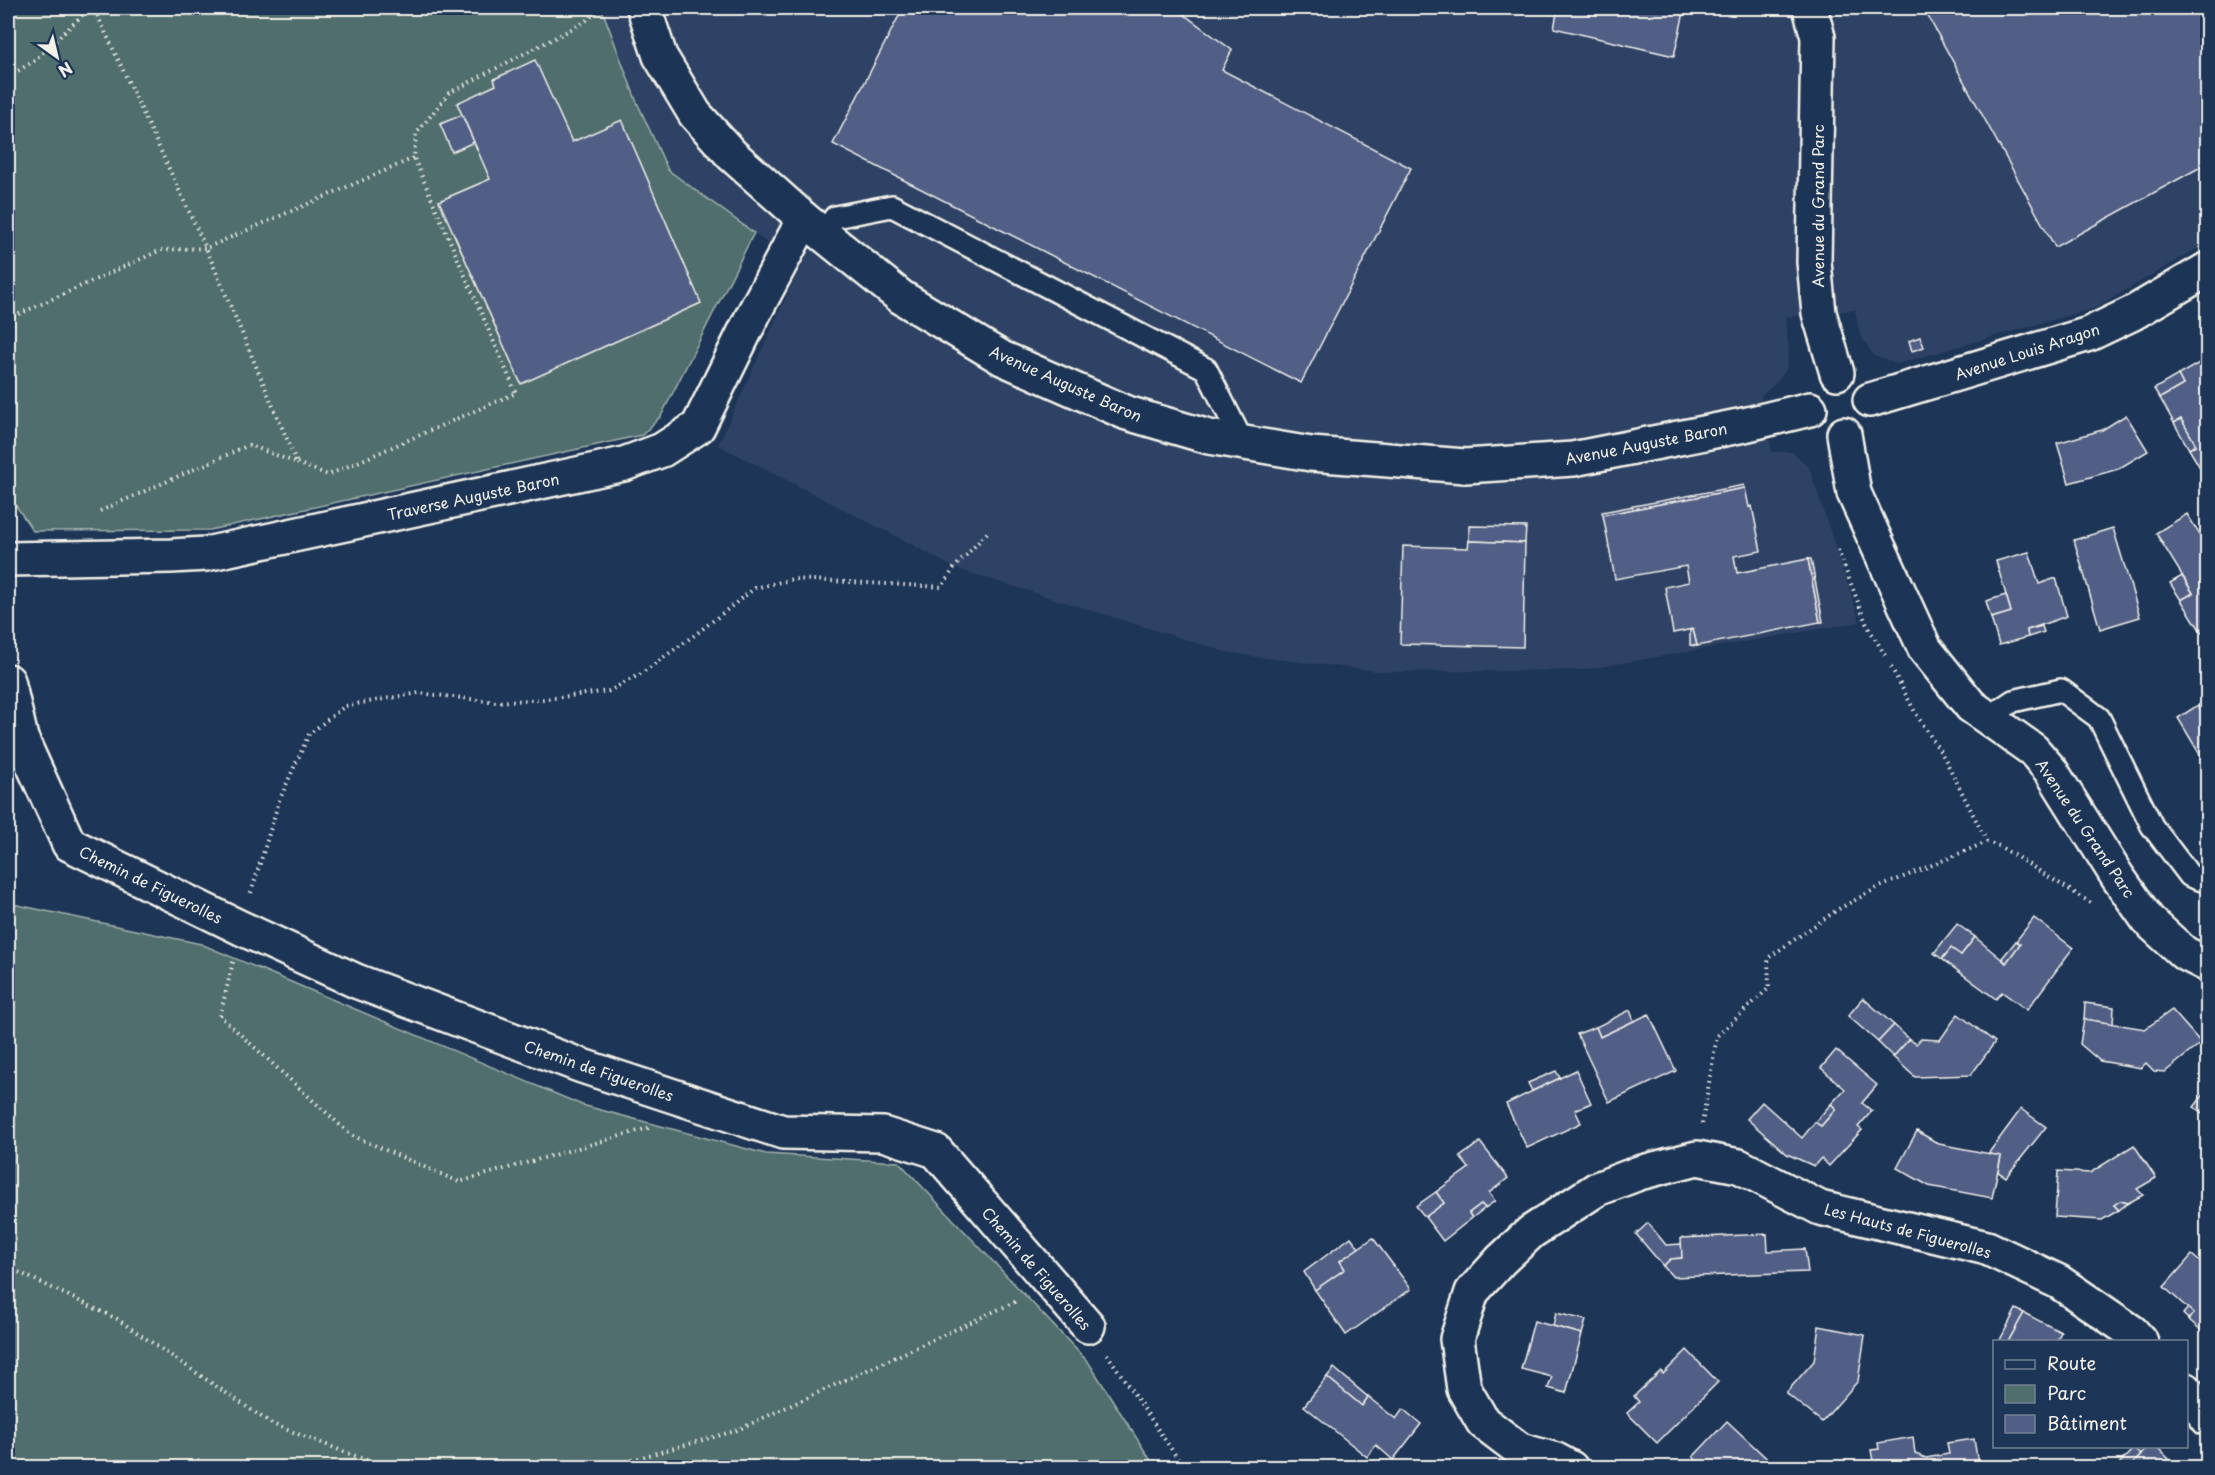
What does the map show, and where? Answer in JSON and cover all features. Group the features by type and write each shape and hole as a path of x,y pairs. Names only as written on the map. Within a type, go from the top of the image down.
{"street":[{"name":"Avenue Auguste Baron","path":"644,8 660,56 694,114 732,155 813,226 902,297 1002,358 1127,413 1209,437 1311,454 1465,466 1573,459 1744,425 1809,409"},
{"name":"Avenue du Grand Parc","path":"1833,8 1814,22 1815,262 1819,313 1837,373"},
{"name":"Traverse Auguste Baron","path":"8,559 206,554 624,464 662,450 698,427 754,313 813,226"},
{"name":"Avenue Louis Aragon","path":"1870,400 2089,334 2133,313 2208,269"},
{"path":"1837,373 1850,374 1859,380 1866,388 1870,400 1869,412 1864,421 1857,428 1844,434 1833,433 1821,428 1809,409 1813,388 1825,377 1837,373"},
{"name":"Avenue du Grand Parc","path":"1844,434 1854,493 1925,650 1971,706 2033,750 2052,772 2117,876 2148,920 2184,953 2208,965"},
{"name":"Chemin de Figuerolles","path":"8,681 14,743 69,844 356,981 582,1066 783,1132 883,1134 936,1151 1088,1326"},
{"name":"Les Hauts de Figuerolles","path":"1570,1467 1556,1460 1520,1450 1483,1422 1464,1389 1457,1339 1472,1292 1501,1260 1532,1232 1597,1189 1639,1173 1697,1158 1739,1166 1820,1208 1988,1248 2059,1282 2132,1332 2140,1340"},
{"path":"2188,1391 2208,1419"}],"lane":[{"path":"813,226 836,217 892,206 1206,369 1243,443"},
{"path":"1988,718 2013,701 2061,690 2098,718 2152,826 2190,876 2208,882"}],"path":[{"path":"8,77 33,61 92,8 206,248 297,463"},
{"path":"100,512 249,445 328,476 516,393 414,158 416,134 449,93 583,22 602,8"},
{"path":"8,319 161,250 206,248 414,158"},
{"path":"658,1125 459,1182 351,1135 220,1016 241,928 279,801 309,734 345,706 419,693 496,702 546,699 609,691 658,661 755,588 793,579 942,587 954,568 988,532"},
{"path":"1897,678 1915,712 1945,759 1987,842"},
{"path":"1697,1158 1718,1036 1769,988 1768,958 1824,918 1875,889 1987,842 1998,846 2092,904"},
{"path":"8,1267 117,1319 272,1424 387,1467"},
{"path":"603,1467 735,1431 1052,1284"},
{"name":"Chemin de Figuerolles","path":"1088,1326 1184,1467"}],"shaded area":[{"path":"603,8 2207,8 2207,243 2095,308 1897,364 1874,356 1860,335 1855,310 1785,317 1789,350 1786,370 1777,382 1761,396 1772,452 1793,452 1809,467 1860,622 1582,670 1385,672 1257,657 1226,652 954,568 718,445 800,267 668,170 636,100"}],"green space":[{"path":"8,8 603,8 636,100 668,170 754,233 661,416 642,435 210,530 33,531 8,494"},
{"path":"8,903 201,944 582,1105 766,1154 899,1162 1089,1363 1155,1467 8,1467"}],"building":[{"path":"903,8 1175,8 1232,50 1222,70 1411,168 1301,383 833,144"},
{"path":"1558,8 1685,8 1674,56 1554,28"},
{"path":"2208,8 2208,163 2055,247 1924,9"},
{"path":"535,60 572,142 622,120 701,303 521,384 439,201 490,179 457,103 496,85 494,79"},
{"path":"462,115 474,142 452,152 440,124"},
{"path":"1920,337 1924,347 1912,351 1909,341"},
{"path":"2208,358 2208,481 2189,449 2196,445 2181,419 2174,423 2160,398 2183,385 2178,375"},
{"path":"2178,375 2183,385 2160,398 2154,389"},
{"path":"2126,415 2148,451 2118,469 2069,483 2057,443 2102,430"},
{"path":"2181,419 2196,445 2189,449 2174,423"},
{"path":"1744,485 1745,488 1603,515 1602,512"},
{"path":"1745,488 1749,507 1752,506 1761,551 1734,556 1737,573 1808,559 1820,622 1697,646 1693,629 1673,633 1665,587 1689,582 1686,566 1615,579 1603,515"},
{"path":"2187,514 2208,548 2208,630 2202,633 2181,600 2193,593 2156,533"},
{"path":"1469,526 1526,527 1525,543 1469,541"},
{"path":"2113,528 2140,617 2100,629 2074,540"},
{"path":"1469,541 1525,543 1523,647 1400,644 1403,546 1468,548"},
{"path":"2029,552 2039,584 2056,578 2067,616 2027,630 2028,637 1999,645 1991,618 2011,612 1996,561"},
{"path":"1808,559 1811,559 1823,622 1820,622"},
{"path":"2182,576 2193,593 2181,600 2170,583"},
{"path":"2006,595 2011,612 1991,618 1986,601"},
{"path":"2042,626 2044,632 2028,637 2027,630"},
{"path":"1693,629 1697,646 1690,645 1690,630"},
{"path":"2208,700 2208,720 2198,705"},
{"path":"2198,705 2208,720 2208,768 2178,718"},
{"path":"2034,918 2073,948 2027,1010 2002,992 1996,999 1942,959 1951,948 1961,955 1975,937 2006,963 2020,944 2016,941"},
{"path":"1957,924 1975,937 1961,955 1951,948 1942,959 1934,953"},
{"path":"2016,941 2020,944 2006,963 2002,958"},
{"path":"1863,998 1894,1025 1878,1042 1848,1016"},
{"path":"2085,1003 2114,1007 2113,1024 2084,1019"},
{"path":"1630,1010 1634,1021 1600,1037 1596,1027"},
{"path":"2172,1010 2201,1043 2165,1072 2154,1071 2146,1063 2141,1068 2100,1061 2080,1044 2084,1019 2145,1029"},
{"path":"1649,1014 1676,1071 1609,1102 1577,1034 1596,1027 1600,1037"},
{"path":"1958,1014 1995,1042 1971,1075 1915,1077 1893,1057 1909,1039 1916,1044 1921,1039 1940,1040"},
{"path":"1894,1025 1909,1039 1893,1057 1878,1042"},
{"path":"1836,1050 1877,1085 1862,1103 1872,1111 1858,1127 1862,1130 1829,1166 1821,1158 1814,1166 1787,1154 1747,1119 1762,1102 1802,1138 1815,1122 1821,1126 1836,1109 1831,1104 1845,1089 1821,1068"},
{"path":"1576,1070 1591,1103 1575,1110 1581,1123 1527,1148 1506,1104"},
{"path":"1556,1071 1560,1078 1532,1091 1528,1083"},
{"path":"2208,1089 2208,1117 2194,1107"},
{"path":"1831,1104 1836,1109 1821,1126 1815,1122"},
{"path":"2021,1109 2046,1127 2006,1177 1998,1172 2001,1156 1988,1154"},
{"path":"1917,1131 1939,1144 2001,1156 1992,1198 1929,1186 1897,1168"},
{"path":"1480,1142 1508,1178 1489,1193 1495,1201 1485,1208 1481,1204 1469,1213 1472,1218 1443,1241 1425,1217 1444,1203 1436,1192 1469,1168 1460,1157"},
{"path":"2134,1145 2156,1178 2137,1189 2143,1195 2128,1203 2120,1201 2114,1205 2119,1210 2102,1220 2055,1217 2058,1171 2090,1173"},
{"path":"1436,1192 1444,1203 1425,1217 1416,1206"},
{"path":"2120,1201 2128,1203 2119,1210 2114,1205"},
{"path":"1481,1204 1485,1208 1472,1218 1469,1213"},
{"path":"1648,1223 1666,1245 1682,1244 1682,1258 1671,1259 1663,1266 1636,1234"},
{"path":"1767,1234 1768,1251 1805,1249 1808,1272 1673,1277 1663,1266 1671,1259 1682,1258 1681,1238"},
{"path":"1351,1237 1359,1248 1340,1261 1345,1269 1315,1290 1304,1272"},
{"path":"1373,1238 1411,1289 1346,1335 1315,1290 1345,1269 1340,1261"},
{"path":"2192,1255 2208,1269 2208,1336 2188,1319 2194,1314 2164,1287"},
{"path":"2188,1308 2194,1314 2188,1319 2183,1314"},
{"path":"2016,1309 2024,1313 2009,1340 2000,1340"},
{"path":"1556,1313 1586,1320 1582,1334 1553,1326"},
{"path":"2024,1313 2061,1332 2057,1340 2009,1340"},
{"path":"1534,1321 1582,1334 1566,1393 1548,1388 1552,1377 1521,1369"},
{"path":"1819,1326 1865,1335 1858,1381 1822,1422 1786,1393 1814,1361"},
{"path":"1687,1350 1718,1382 1657,1443 1627,1413 1639,1402 1634,1396 1661,1371 1663,1374"},
{"path":"1334,1368 1368,1397 1362,1406 1327,1377"},
{"path":"1327,1377 1362,1406 1368,1397 1396,1419 1403,1409 1421,1424 1393,1460 1376,1445 1367,1457 1304,1406"},
{"path":"1727,1421 1777,1468 1704,1468 1693,1457"},
{"path":"1913,1437 1915,1454 1926,1458 1949,1454 1947,1443 1974,1439 1978,1464 1974,1468 1882,1468 1880,1460 1873,1461 1871,1450 1879,1449 1878,1443"},
{"path":"2147,1448 2158,1448 2178,1468 2129,1468"},
{"path":"2133,1449 2141,1455 2129,1468 2115,1468"}]}
